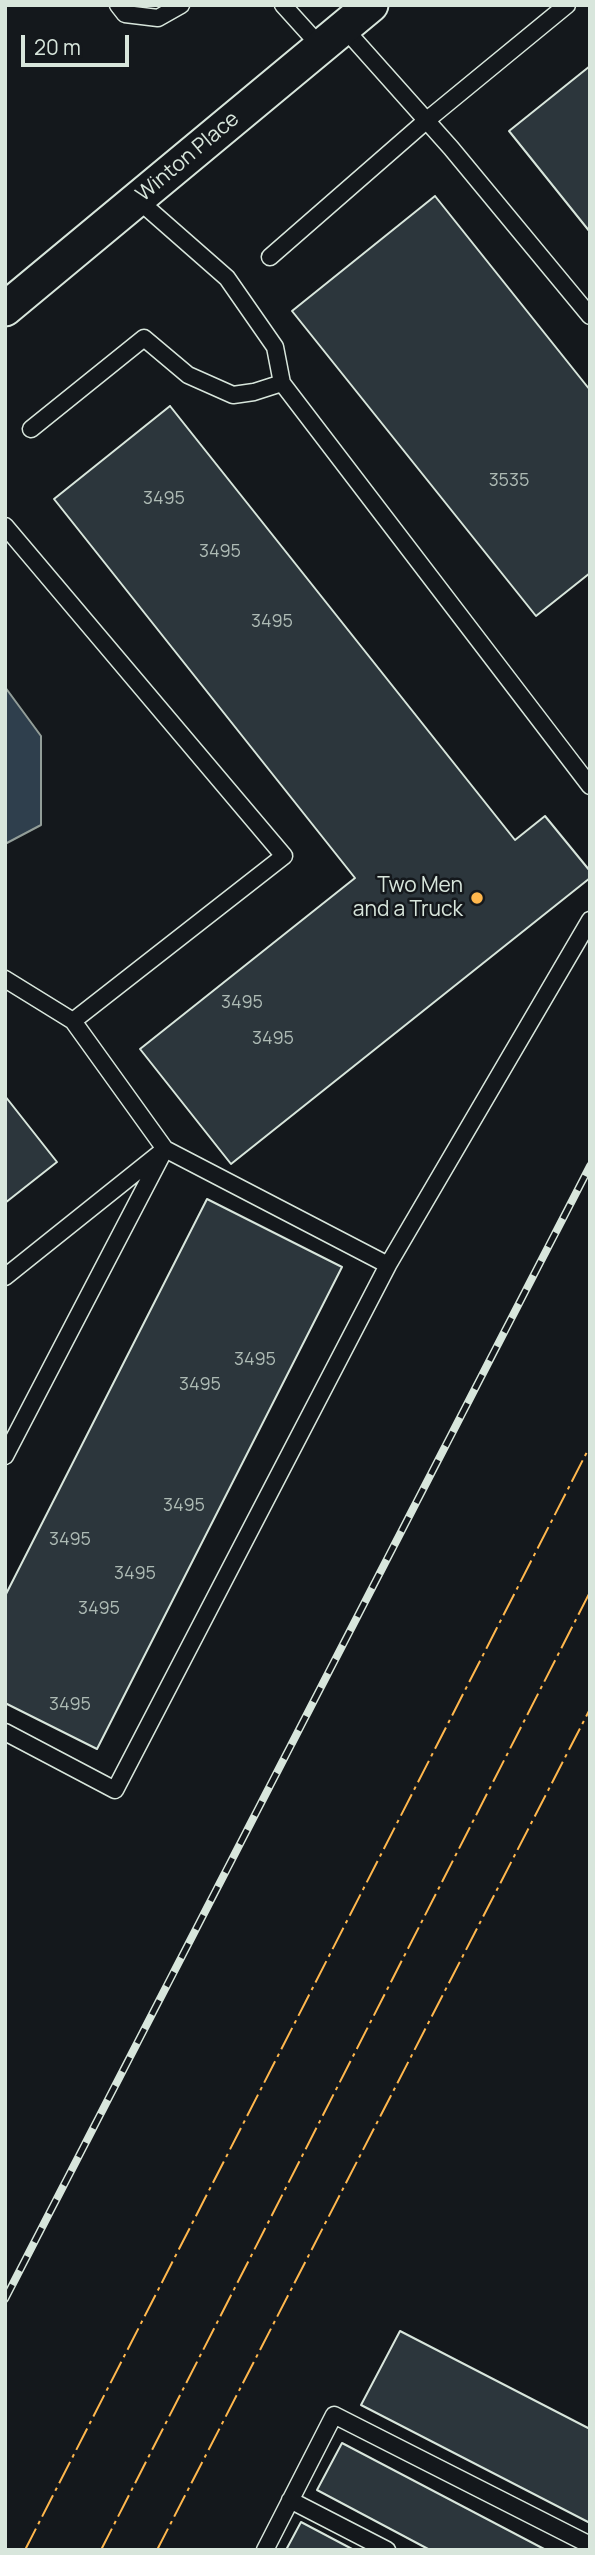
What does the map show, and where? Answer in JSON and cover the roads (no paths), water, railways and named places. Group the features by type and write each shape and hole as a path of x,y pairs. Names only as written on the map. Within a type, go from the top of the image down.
{"street":[{"name":"Winton Place","path":"5,309 371,5"}],"lane":[{"path":"118,5 125,14 158,18 181,5"},
{"path":"283,5 332,37 427,120 590,316"},
{"path":"270,257 427,120 567,5"},
{"path":"137,199 227,278 275,347 282,383 590,786"},
{"path":"31,429 144,338 188,374 213,388 233,394 254,392 282,383"},
{"path":"5,526 284,856 73,1021"},
{"path":"5,1732 115,1790 388,1265 590,920"},
{"path":"5,979 73,1021 165,1149 388,1265"},
{"path":"5,1278 165,1149"},
{"path":"5,1456 165,1149"},
{"path":"265,2550 334,2415 590,2545"},
{"path":"290,2500 387,2550"}],"water":[{"path":"5,687 41,736 41,825 5,844"}],"railway":[{"path":"5,2299 590,1166"}],"place":[{"name":"Two Men and a Truck","path":"477,898"}]}
